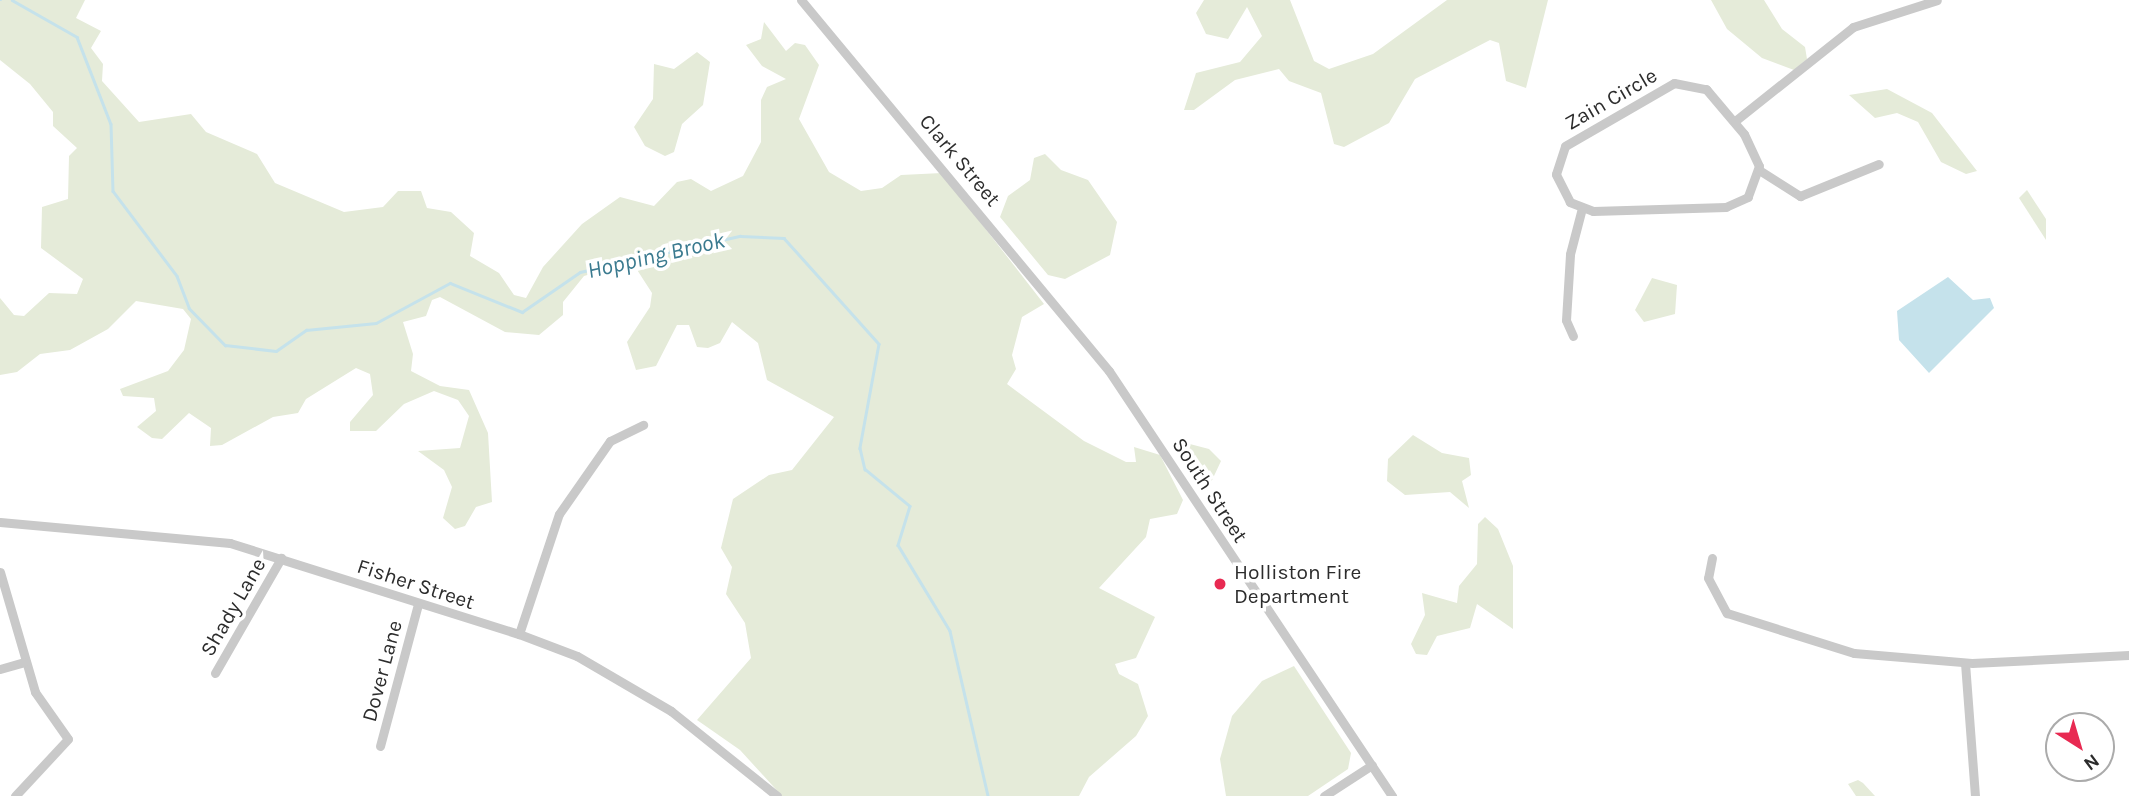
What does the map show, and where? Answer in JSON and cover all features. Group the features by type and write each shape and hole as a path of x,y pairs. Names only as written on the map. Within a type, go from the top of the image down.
{"street":[{"name":"Clark Street","path":"800,0 1090,345"},
{"path":"1735,121 1853,27 1937,0"},
{"name":"Zain Circle","path":"1582,208 1565,196 1555,170 1575,137 1682,82 1706,89 1735,121 1759,170"},
{"path":"1573,336 1566,320 1570,254 1582,208 1726,207 1748,197 1759,170 1801,196 1879,163"},
{"name":"South Street","path":"1090,345 1392,796"},
{"path":"519,634 559,514 610,441 642,425"},
{"name":"Fisher Street","path":"0,522 199,537 281,558 418,604 519,634 577,656 671,711 777,796"},
{"name":"Shady Lane","path":"215,673 281,558"},
{"path":"1712,558 1708,578 1714,595 1743,622 1854,653 1965,663 2129,655"},
{"path":"0,572 24,662 43,710 68,739 15,796"},
{"name":"Dover Lane","path":"380,747 418,604"},
{"path":"0,669 24,662"},
{"path":"1965,663 1975,796"},
{"path":"1324,796 1372,765"}],"green space":[{"path":"0,0 85,0 76,18 101,31 91,48 103,64 102,81 139,122 191,114 206,132 257,154 275,183 344,212 383,207 398,191 421,191 427,208 451,212 474,233 470,256 499,273 514,295 526,298 543,267 582,224 620,197 654,206 677,182 691,179 711,191 743,176 761,142 761,100 767,87 786,79 762,66 746,45 761,39 764,22 786,51 795,43 805,45 819,65 799,119 829,172 861,191 882,188 901,175 942,173 1044,304 1022,317 1012,355 1016,369 1007,384 1084,441 1126,462 1136,462 1134,447 1160,455 1183,500 1177,514 1150,519 1146,537 1099,588 1155,617 1136,658 1115,664 1119,674 1138,684 1148,716 1136,736 1089,777 1079,796 782,796 740,750 697,720 751,658 745,623 726,594 732,567 721,548 733,499 769,475 792,470 834,417 767,380 758,343 732,322 720,343 708,348 697,347 689,325 677,325 656,366 636,370 627,342 650,307 652,293 632,262 584,276 563,302 563,315 539,335 505,332 440,297 432,300 426,316 403,322 413,354 411,371 440,386 469,390 488,433 492,502 476,507 465,526 455,529 443,518 452,487 444,470 418,451 460,448 469,416 458,400 434,391 404,404 376,431 350,431 350,422 373,395 370,374 356,368 306,399 298,413 273,417 222,445 210,446 211,428 189,413 162,439 152,438 137,427 156,411 154,398 123,396 120,389 168,371 184,350 191,319 183,309 136,301 108,329 70,350 40,354 17,372 0,375 0,298 14,315 24,316 49,293 77,294 83,279 41,248 42,207 68,199 69,156 77,148 53,126 53,112 30,84 0,60"},
{"path":"1204,0 1290,0 1314,61 1329,69 1373,54 1447,0 1548,0 1526,88 1506,81 1499,43 1490,40 1415,79 1389,123 1344,147 1334,144 1321,93 1289,81 1279,69 1235,80 1194,110 1184,110 1196,73 1240,62 1262,36 1247,7 1228,39 1206,34 1196,13"},
{"path":"1711,0 1764,0 1782,29 1805,47 1807,59 1794,70 1762,58 1727,29"},
{"path":"697,52 710,62 703,105 682,124 674,152 665,156 645,146 634,127 653,99 654,64 674,69"},
{"path":"1887,89 1932,113 1977,171 1966,174 1941,162 1918,122 1897,113 1875,118 1849,95"},
{"path":"1045,154 1061,170 1088,180 1117,222 1110,255 1065,279 1048,275 1000,217 1008,196 1030,180 1034,158"},
{"path":"2027,190 2046,219 2046,240 2019,198"},
{"path":"1652,278 1677,285 1675,314 1644,322 1635,310"},
{"path":"1413,435 1442,453 1469,458 1471,475 1462,481 1469,508 1450,492 1405,495 1387,481 1388,459"},
{"path":"1186,443 1209,449 1221,461 1207,491 1181,450"},
{"path":"1485,517 1498,529 1513,566 1513,629 1477,604 1470,628 1437,636 1427,655 1416,654 1411,644 1425,615 1422,593 1457,603 1459,586 1477,564 1478,524"},
{"path":"1294,666 1351,753 1348,769 1308,796 1226,796 1220,759 1232,716 1262,681"},
{"path":"1858,780 1875,796 1856,796 1848,784"}],"water":[{"path":"1948,277 1973,300 1990,298 1994,308 1929,373 1899,340 1897,311"}],"waterway":[{"name":"Hopping Brook","path":"12,0 77,37 111,124 113,191 177,276 189,308 225,345 276,351 306,330 376,323 450,283 522,312 580,272 740,236 784,238 879,344 860,448 865,469 910,506 898,545 950,631 988,796"}],"place":[{"name":"Holliston Fire Department","path":"1220,584"}]}
